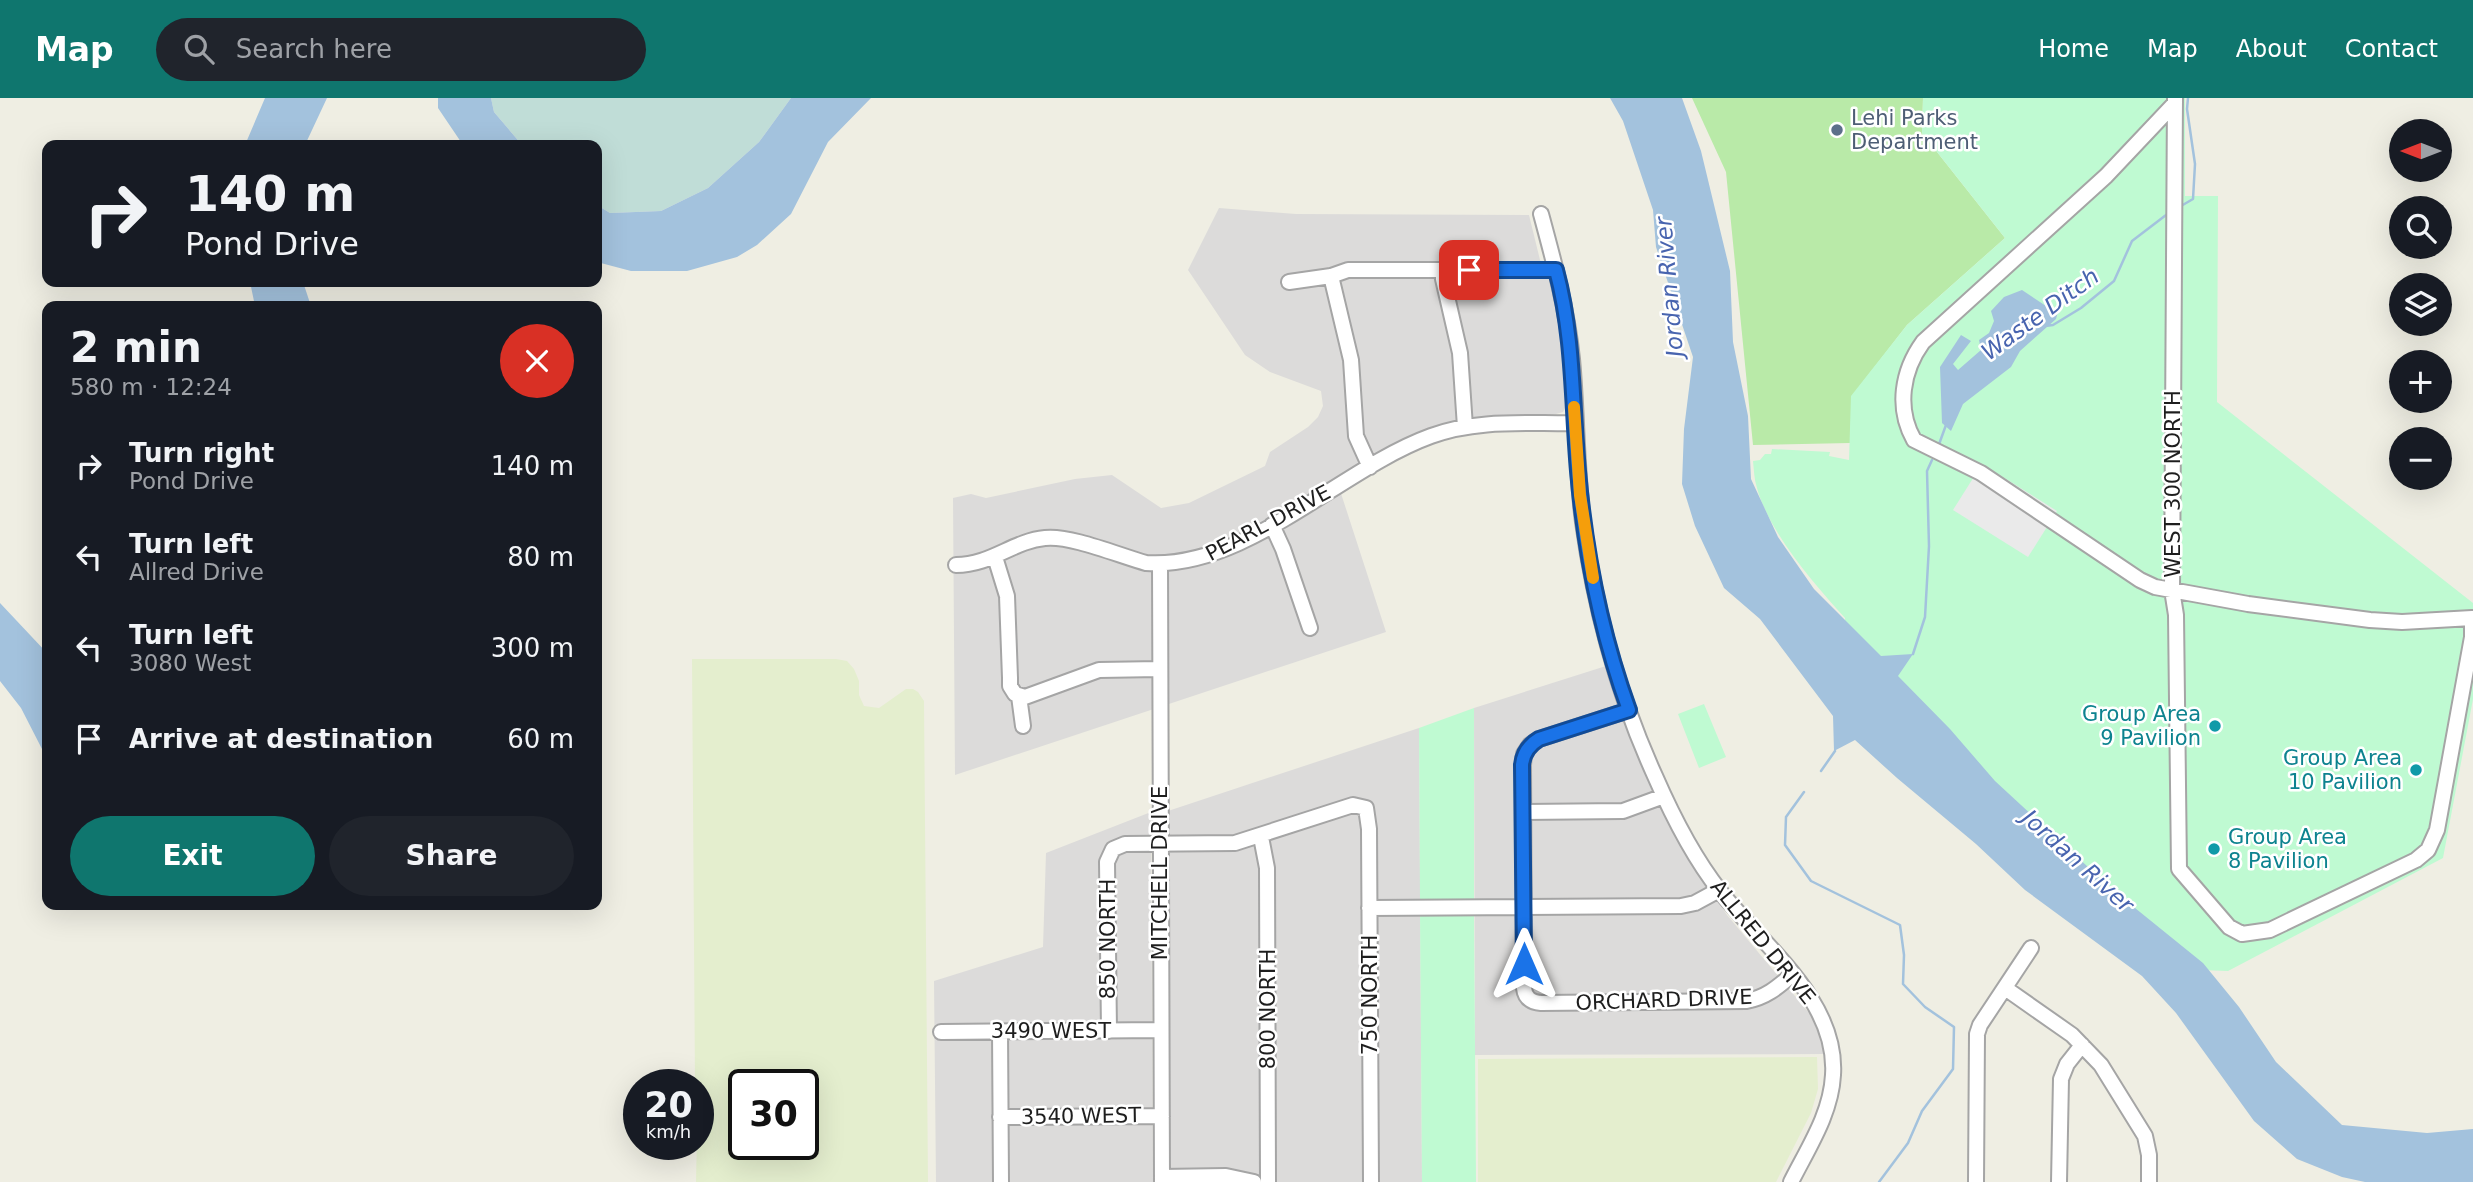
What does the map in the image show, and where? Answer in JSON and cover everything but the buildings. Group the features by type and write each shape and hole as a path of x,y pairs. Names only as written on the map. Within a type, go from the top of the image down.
{"street":[{"name":"WEST 300 NORTH","path":"2172,590 2248,604 2370,620 2402,622 2472,618 2472,637 2437,830 2423,856 2270,930 2253,934 2242,934 2229,927 2179,869 2176,615 2172,590 2175,100"},
{"path":"2172,590 2155,587 2140,580 1981,473 1914,440 1908,429 1903,401 1908,372 1921,344 2106,176 2175,100"},
{"name":"ALLRED DRIVE","path":"1541,214 1556,270 1569,337 1579,482 1588,554 1608,643 1629,710 1664,796 1719,890 1812,999 1832,1046 1834,1071 1826,1109 1791,1182"},
{"path":"1289,282 1331,276 1348,270 1556,270"},
{"path":"1443,270 1460,353 1465,427"},
{"path":"1331,276 1351,360 1355,431 1370,467"},
{"name":"PEARL DRIVE","path":"956,565 977,563 1035,540 1055,538 1146,563 1189,561 1210,555 1272,525 1416,442 1465,427 1575,423"},
{"path":"1272,525 1310,628"},
{"path":"995,557 1007,596 1010,686 1019,696 1023,726"},
{"name":"MITCHELL DRIVE","path":"1160,564 1162,1179"},
{"path":"1019,696 1029,696 1099,670 1159,669"},
{"path":"1523,907 1523,760 1530,746 1539,739 1629,710"},
{"path":"1523,812 1623,811 1664,796"},
{"name":"750 NORTH","path":"1261,837 1353,805 1366,808 1369,830 1371,1182"},
{"path":"1160,844 1235,843 1261,837"},
{"name":"800 NORTH","path":"1261,837 1268,868 1268,1182"},
{"name":"850 NORTH","path":"1109,1031 1107,862 1113,849 1120,845 1160,844"},
{"path":"1369,908 1681,906 1695,903 1719,890"},
{"name":"ORCHARD DRIVE","path":"1523,907 1524,988 1529,999 1541,1003 1746,1001 1765,995 1793,974"},
{"path":"1976,1182 1977,1034 1980,1025 2031,948"},
{"path":"2005,988 2063,1027 2109,1076 2145,1136 2149,1155 2149,1182"},
{"name":"3490 WEST","path":"941,1032 1161,1030"},
{"path":"1000,1031 1001,1182"},
{"path":"2059,1182 2062,1079 2067,1064 2082,1045"},
{"name":"3540 WEST","path":"1000,1117 1162,1116"},
{"path":"1162,1179 1226,1176 1254,1182"}],"shaded area":[{"path":"491,98 791,98 759,142 708,188 661,211 610,213 602,208 602,140 518,140 494,112"},
{"path":"1219,208 1296,214 1529,215 1540,260 1550,283 1561,331 1565,361 1565,408 1563,412 1556,414 1481,417 1431,428 1378,453 1336,478 1386,632 955,775 953,498 971,494 986,498 1075,479 1112,475 1161,508 1189,503 1265,466 1270,452 1308,427 1318,417 1323,406 1321,391 1270,372 1245,355 1188,270"},
{"path":"1982,464 2057,511 2028,557 1953,510"},
{"path":"1606,666 1647,778 1684,851 1727,915 1810,1014 1824,1054 1475,1055 1474,708"},
{"path":"1419,728 1422,1182 1169,1182 1168,811"},
{"path":"1151,812 1153,1182 936,1182 934,981 1043,947 1046,853"}],"green space":[{"path":"1692,98 1923,98 1922,133 2005,238 1907,325 1852,396 1850,443 1753,445 1726,172"},
{"path":"1923,98 2185,98 2185,196 2218,196 2217,402 2473,603 2473,699 2443,858 2228,971 2200,970 1989,790 1845,639 1845,618 1782,540 1771,522 1757,488 1753,461 1760,460 1765,454 1771,454 1772,449 1830,452 1829,456 1849,460 1851,396 1907,325 2005,238 1922,133"},
{"path":"692,659 847,661 859,681 859,695 864,706 879,708 906,689 918,692 924,701 928,1182 696,1182 696,1160 714,1160 714,1069 695,1069"},
{"path":"1704,704 1726,757 1699,768 1678,714"},
{"path":"1474,708 1474,902 1420,902 1419,728"},
{"path":"1420,913 1474,913 1476,1182 1422,1182"},
{"path":"1817,1057 1818,1089 1811,1113 1776,1182 1478,1182 1478,1059"}],"water":[{"path":"265,98 327,98 307,140 247,140"},
{"path":"438,98 491,98 494,112 518,140 460,140 438,108"},
{"path":"791,98 871,98 828,142 791,214 757,245 737,257 687,271 631,271 602,263 602,208 610,213 661,211 708,188 759,142"},
{"name":"Jordan River","path":"1610,98 1682,98 1701,151 1730,271 1733,342 1748,416 1751,479 1778,537 1814,589 1881,656 1913,654 1898,676 1950,729 1995,781 2114,891 2203,963 2239,1007 2276,1062 2342,1125 2427,1133 2473,1129 2473,1182 2365,1182 2342,1177 2297,1159 2254,1121 2176,1013 2142,976 2025,890 1855,740 1834,751 1833,716 1760,619 1724,588 1695,526 1682,484 1684,429 1693,357 1656,247 1653,210 1623,121"},
{"path":"251,287 305,287 309,301 254,301"},
{"path":"2022,290 2049,308 2059,308 2056,319 2020,351 2011,367 1963,404 1951,431 1942,423 1940,367 1961,335 1971,341 1953,364 1958,370 1981,350 1979,340 1989,333 1994,321 1991,311 2004,297"},
{"path":"0,603 42,648 42,749 21,708 0,681"}],"waterway":[{"name":"Waste Ditch","path":"2181,206 2193,199 2195,164 2187,109 2188,98"},
{"name":"Waste Ditch","path":"2045,326 2053,325 2081,308 2114,281 2132,241 2170,212"},
{"name":"Waste Ditch","path":"1938,447 1946,425"},
{"name":"Waste Ditch","path":"1913,654 1925,617 1929,546 1927,471 1932,460"},
{"path":"1821,771 1835,751"},
{"path":"1804,792 1786,817 1785,845 1811,881 1900,925 1904,955 1903,984 1925,1007 1954,1027 1953,1069 1922,1111 1908,1143 1879,1182"}],"slow traffic":[{"path":"1574,407 1583,523 1593,578"}],"place":[{"name":"Lehi Parks Department","path":"1837,130"},
{"name":"Group Area 9 Pavilion","path":"2215,726"},
{"name":"Group Area 10 Pavilion","path":"2416,770"},
{"name":"Group Area 8 Pavilion","path":"2214,849"}],"route":[{"path":"1469,270 1556,270 1572,359 1577,468 1588,554 1608,643 1629,710 1539,739 1524,754 1524,964"}]}
